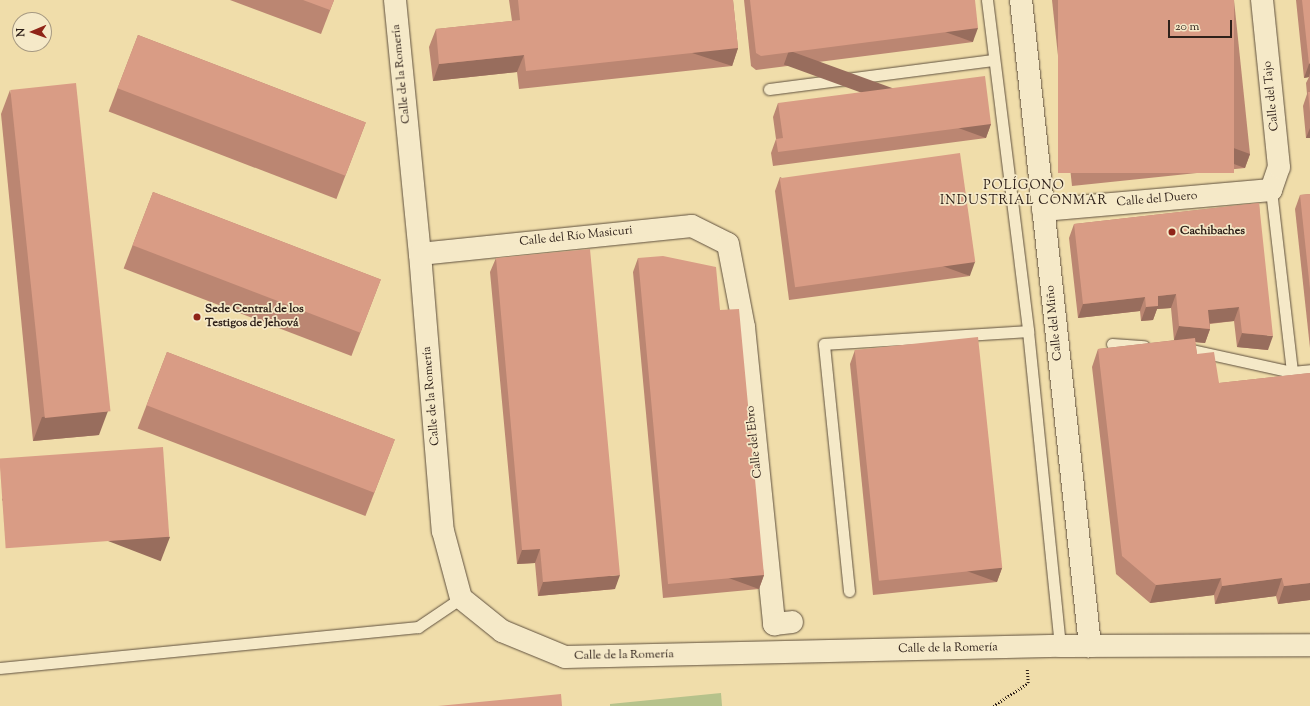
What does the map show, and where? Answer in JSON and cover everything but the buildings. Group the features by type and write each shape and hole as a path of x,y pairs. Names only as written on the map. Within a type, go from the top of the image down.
{"street":[{"name":"Calle de la Romería","path":"395,0 420,254 443,531 461,598 502,631 565,657 1026,648 1060,646 1310,645"},
{"name":"Calle del Miño","path":"1021,0 1090,646"},
{"name":"Calle del Tajo","path":"1262,0 1280,167 1271,190"},
{"name":"Calle del Duero","path":"1043,210 1271,190"},
{"name":"Calle del Río Masicuri","path":"420,254 692,226 728,244"},
{"name":"Calle del Ebro","path":"728,244 744,327 774,624 792,622"}],"lane":[{"path":"987,0 1028,331 1060,646"},
{"path":"769,89 994,60"},
{"path":"1271,190 1292,372"},
{"path":"848,591 824,344 1028,331"},
{"path":"1112,344 1156,347"},
{"path":"1170,348 1192,349 1292,372 1310,370"},
{"path":"0,668 418,627 461,598"}],"path":[{"path":"993,706 1028,683 1026,648"}],"green space":[{"path":"721,693 722,706 610,706 610,704"}],"place":[{"name":"Cachibaches","path":"1172,232"},
{"name":"Sede Central de los Testigos de Jehová","path":"197,317"}],"district":[{"name":"POLÍGONO INDUSTRIAL CONMAR","path":"1024,194"}]}
